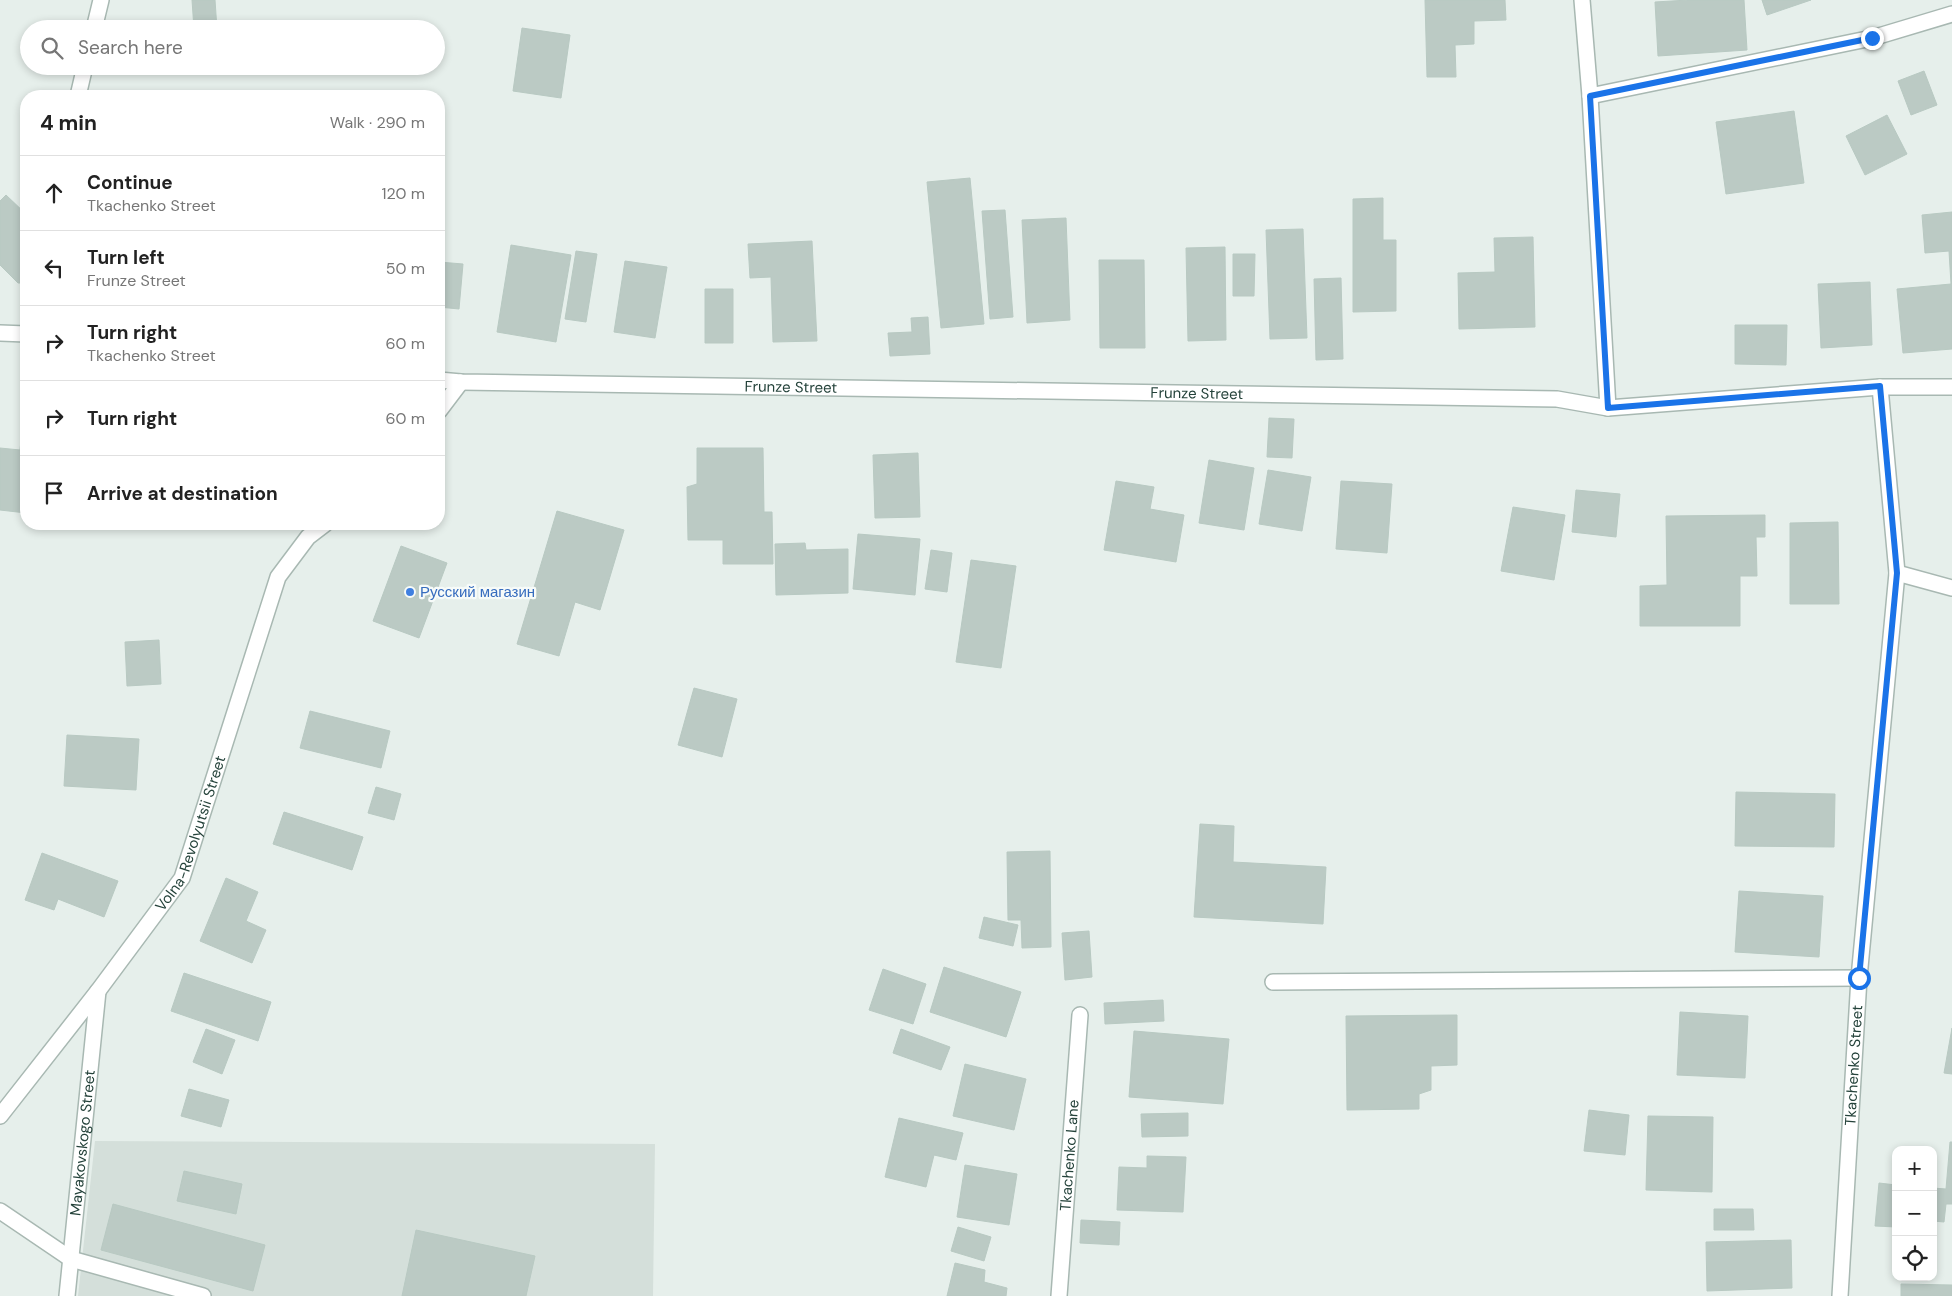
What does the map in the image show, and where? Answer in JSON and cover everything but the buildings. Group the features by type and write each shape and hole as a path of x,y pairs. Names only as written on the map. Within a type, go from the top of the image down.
{"street":[{"path":"96,20 101,0"},
{"path":"1582,0 1590,96 1608,408"},
{"path":"1590,96 1872,38 1952,14"},
{"path":"79,90 83,75"},
{"path":"0,333 20,334"},
{"name":"Frunze Street","path":"445,381 1547,399 1608,408 1880,386 1952,387"},
{"path":"445,403 461,382"},
{"name":"Tkachenko Street","path":"1840,1296 1859,978 1897,573 1880,386"},
{"name":"Volna-Revolyutsii Street","path":"0,1116 98,991 182,878 278,577 308,537 317,530"},
{"path":"1897,573 1952,588"},
{"path":"1273,982 1859,978"},
{"name":"Mayakovskogo Street","path":"67,1296 98,991"},
{"name":"Tkachenko Lane","path":"1059,1296 1080,1015"},
{"path":"0,1210 71,1259 203,1296"}],"shaded area":[{"path":"95,1141 655,1144 653,1296 78,1296"}],"place":[{"name":"Русский магазин","path":"410,592"}],"route":[{"path":"1859,978 1897,573 1880,386 1608,408 1590,96 1872,38"}]}
